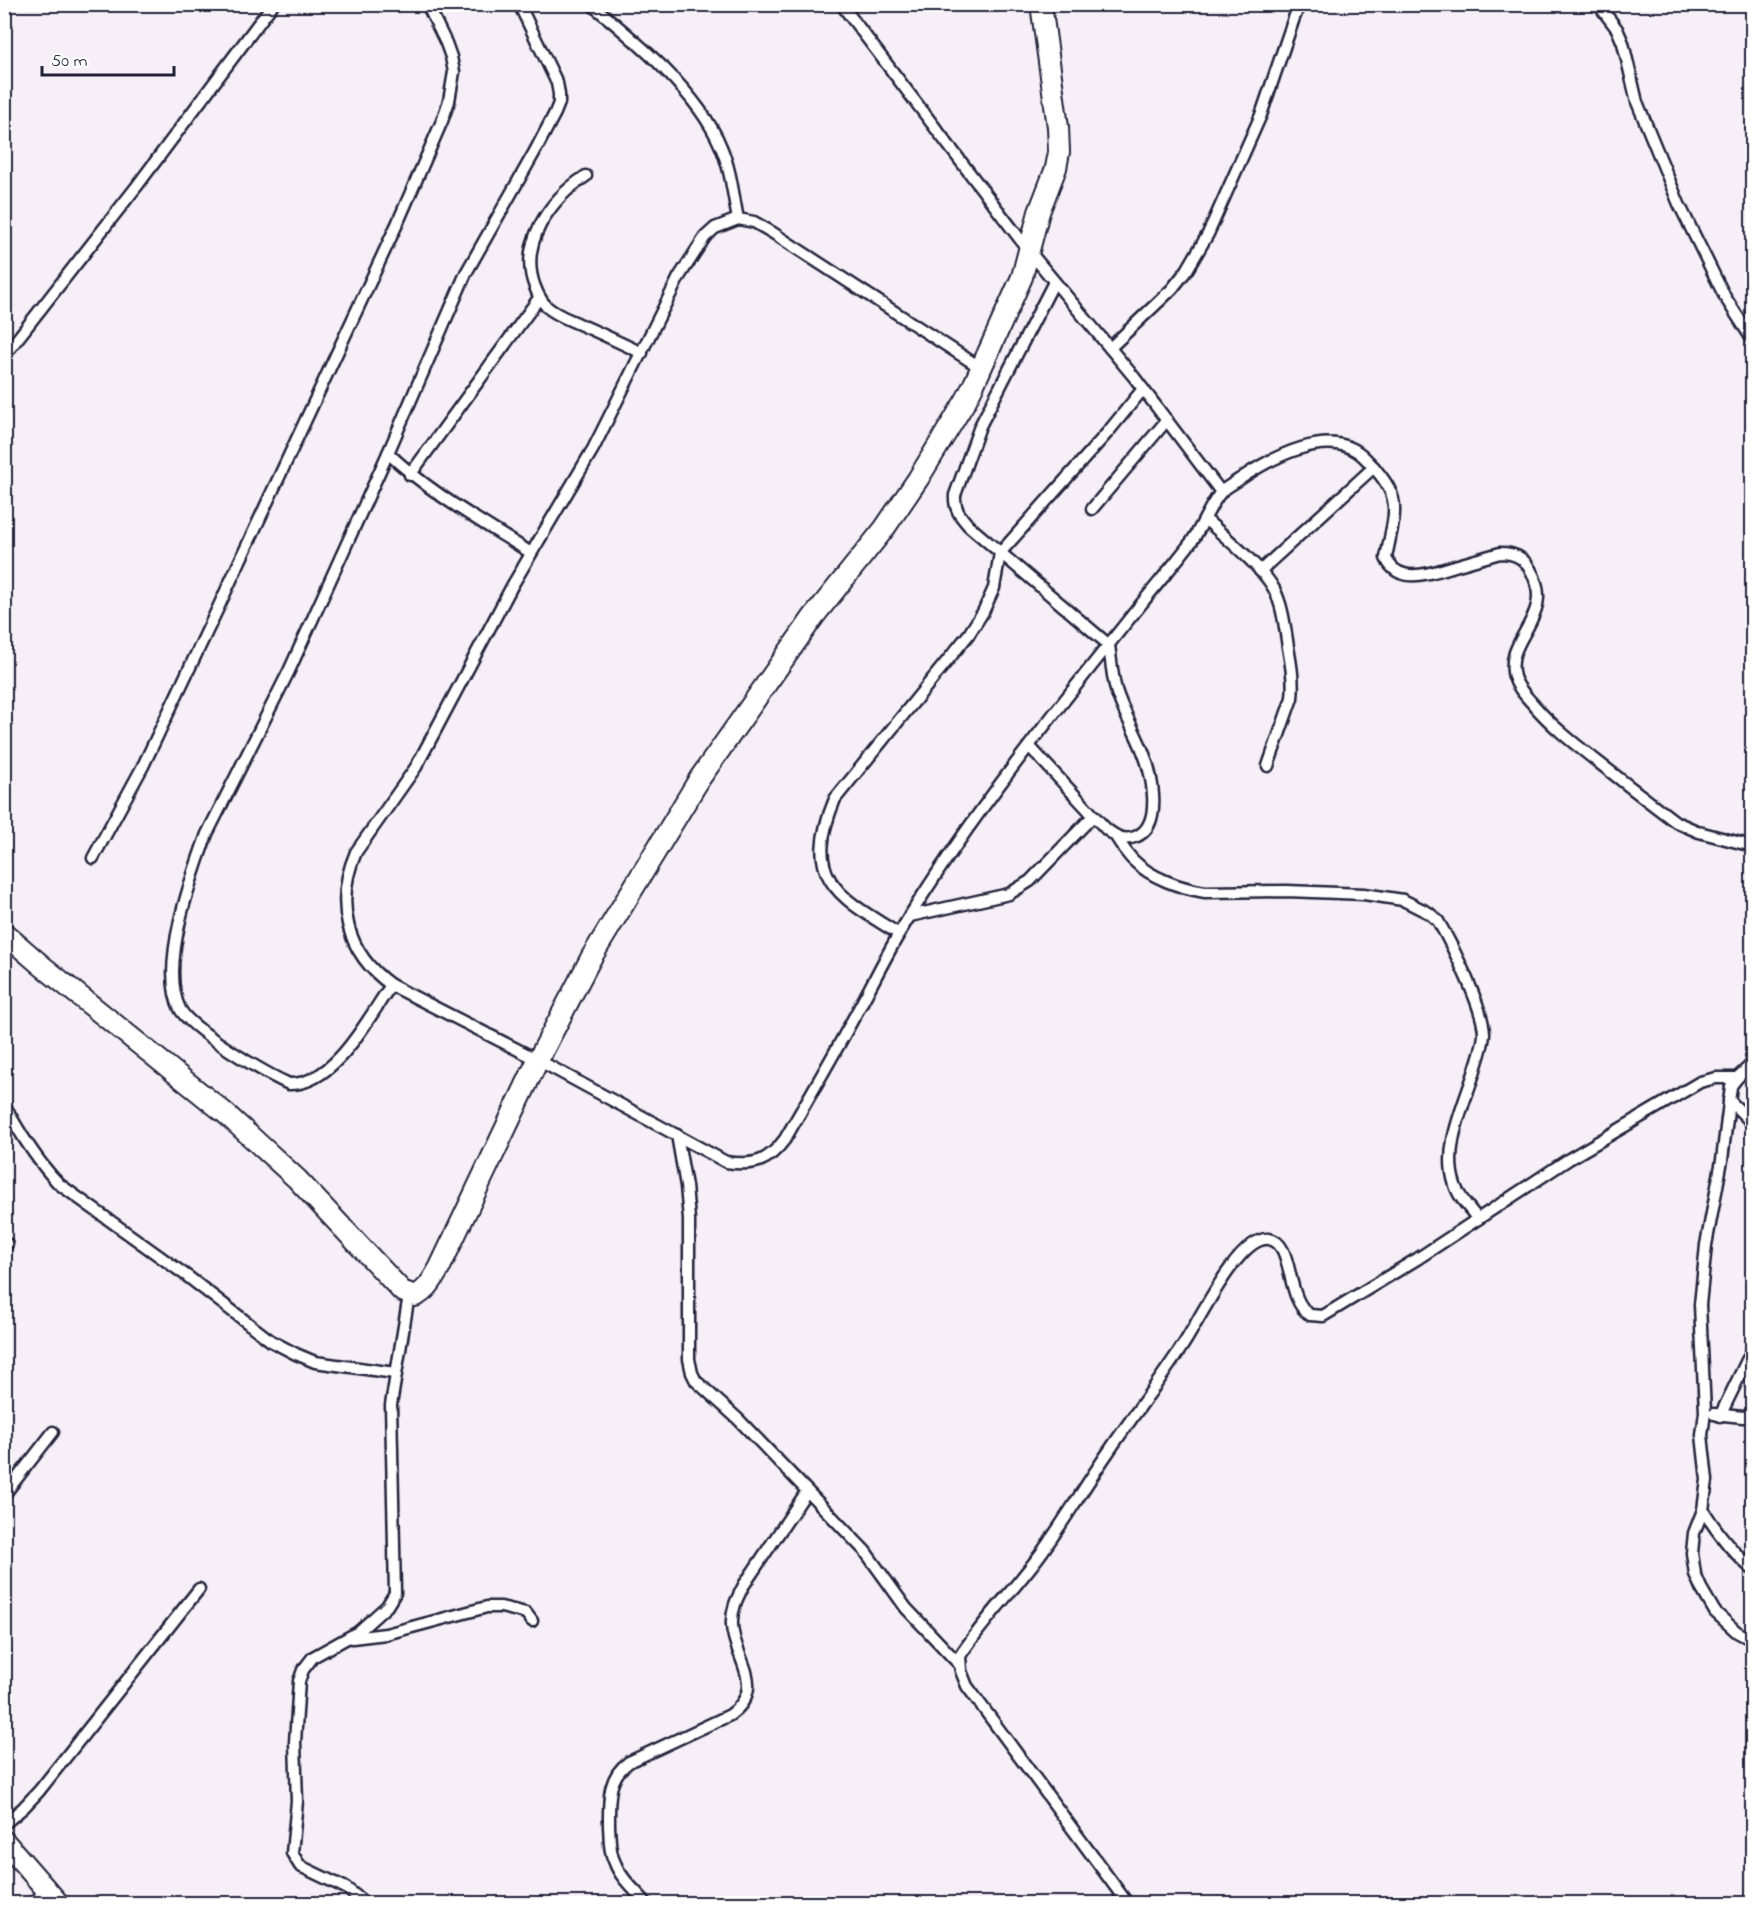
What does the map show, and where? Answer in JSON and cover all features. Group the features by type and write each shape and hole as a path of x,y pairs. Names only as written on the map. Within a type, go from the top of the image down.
{"street":[{"path":"5,934 40,965 225,1113 297,1179 402,1291 415,1296 421,1293 439,1269 538,1060 591,958 700,778 814,616 884,529 918,479 966,400 1023,277 1039,212 1056,168 1059,152 1058,127 1041,4"},
{"path":"6,1847 46,1899"}],"lane":[{"path":"4,356 137,186 273,4"},
{"path":"93,858 142,766 218,608 398,222 442,121 449,101 454,72 446,43 427,4"},
{"path":"391,985 348,1048 332,1064 313,1079 303,1083 289,1084 200,1030 186,1018 176,998 172,963 173,950 198,858 207,834 289,671 466,273 534,153 559,103 557,83 519,4"},
{"path":"591,4 656,62 683,89 706,117 722,148 728,167 738,219"},
{"path":"841,4 1029,251 1143,389 1221,492"},
{"path":"1110,348 1172,289 1187,270 1208,234 1261,115 1300,4"},
{"path":"1598,4 1617,28 1623,43 1637,102 1679,204 1725,297 1752,339"},
{"path":"586,176 566,190 555,202 533,242 530,269 539,298 554,312 642,352"},
{"path":"981,368 754,222 738,219 715,228 697,247 679,277 593,449 531,553 416,767 356,852 350,866 346,888 346,909 349,931 357,950 367,964 391,985 538,1060 726,1162 741,1164 760,1162 774,1154 785,1139 899,934 961,840 1030,747 1193,539 1221,492 1258,467 1283,454 1327,443 1351,448 1360,453 1374,467 1394,496 1395,510 1386,558 1388,564 1403,574 1424,575 1500,553 1511,553 1519,557 1530,569 1535,579 1538,600 1536,612 1515,652 1513,673 1522,692 1562,734 1676,822 1699,832 1752,846"},
{"path":"1054,282 980,426 955,495 954,504 962,519 1109,645 1116,688 1149,769 1153,799 1151,820 1145,829 1133,838 1116,837"},
{"path":"410,475 539,298"},
{"path":"899,934 854,906 832,883 825,870 822,859 828,817 835,799 969,634 994,588 1000,553 1108,432 1143,389"},
{"path":"1092,508 1167,420"},
{"path":"387,453 429,489 531,553"},
{"path":"1260,571 1374,467"},
{"path":"1205,519 1260,571 1278,596 1293,683 1292,698 1268,766"},
{"path":"1030,747 1106,830 1116,837 1130,857 1140,867 1162,879 1195,890 1213,892 1287,891 1364,894 1403,900 1429,913 1438,921 1476,1004 1483,1025 1481,1050 1455,1133 1452,1152 1454,1184 1478,1219"},
{"path":"910,916 1009,894 1020,889 1093,816"},
{"path":"1752,1064 1731,1086 1722,1160 1706,1245 1700,1305 1705,1412 1702,1435 1707,1480 1703,1510 1694,1533 1692,1553 1695,1574 1708,1603 1720,1618 1737,1632 1752,1640"},
{"path":"1128,1904 967,1686 959,1664 960,1656 1042,1552 1183,1345 1220,1282 1244,1250 1259,1240 1272,1240 1279,1245 1288,1263 1293,1293 1299,1306 1310,1316 1316,1317 1331,1312 1569,1159 1701,1082 1716,1078 1737,1078"},
{"path":"1729,1100 1752,1123"},
{"path":"4,1104 47,1170 59,1184 187,1276 271,1341 315,1362 395,1373"},
{"path":"677,1135 689,1219 689,1359 692,1373 703,1388 738,1419 865,1551 916,1620 959,1664"},
{"path":"366,1904 346,1888 300,1866 292,1853 297,1801 295,1742 299,1681 303,1670 313,1657 349,1638 368,1624 387,1606 395,1593 390,1416 391,1395 409,1295"},
{"path":"1720,1416 1752,1350"},
{"path":"1705,1412 1720,1416 1752,1416"},
{"path":"4,1495 53,1432"},
{"path":"647,1904 620,1873 611,1852 609,1800 613,1782 621,1768 629,1762 730,1715 745,1700 748,1691 747,1674 732,1627 735,1600 807,1491"},
{"path":"1703,1510 1735,1554 1752,1569"},
{"path":"8,1821 24,1808 199,1589"},
{"path":"349,1638 386,1634 487,1606 526,1613 532,1621"}]}
